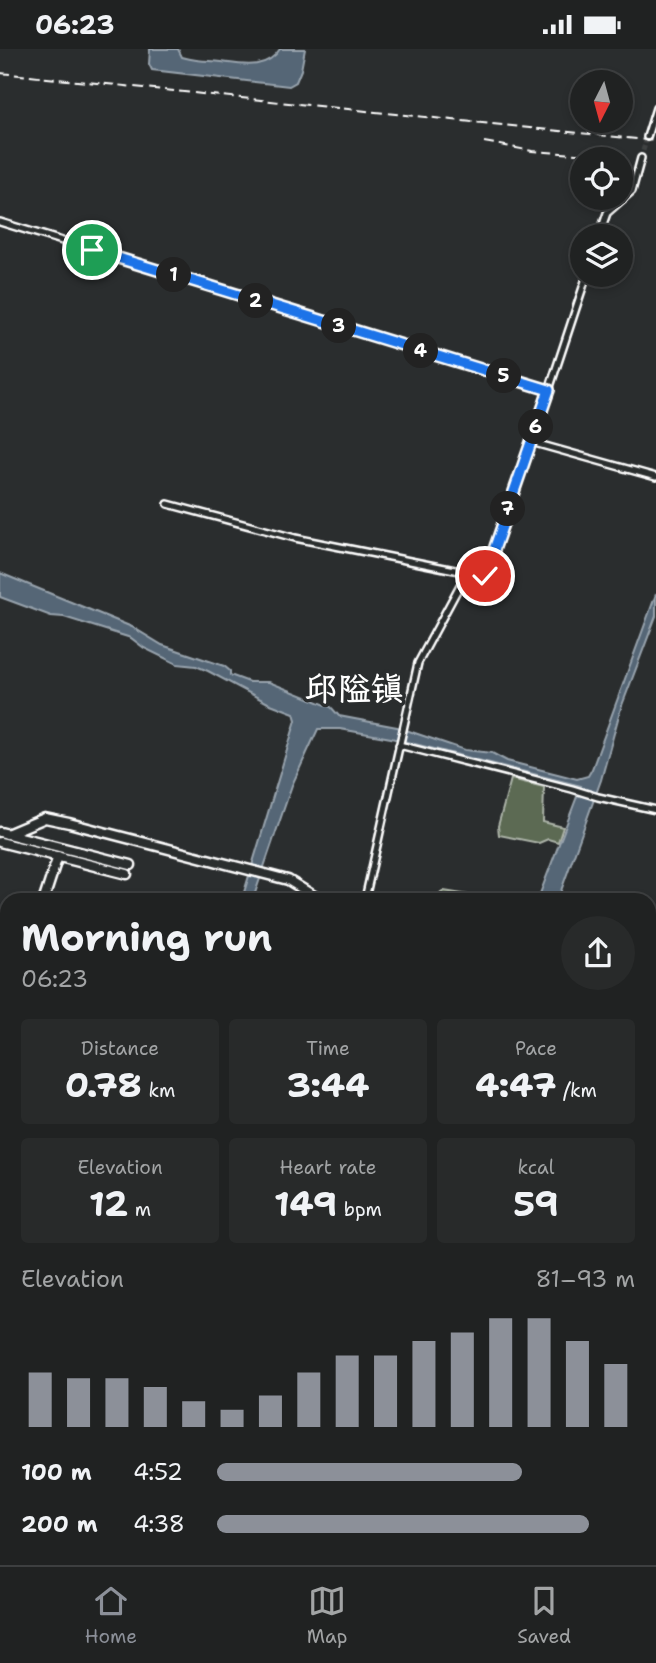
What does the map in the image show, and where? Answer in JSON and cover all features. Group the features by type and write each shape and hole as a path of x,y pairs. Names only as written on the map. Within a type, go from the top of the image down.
{"street":[{"path":"648,137 656,108"},
{"path":"603,224 607,213 632,191 641,158"},
{"path":"0,222 549,390"},
{"path":"168,504 295,538 485,576 583,287"},
{"path":"531,442 656,477"},
{"path":"366,893 418,663 467,572"},
{"path":"399,745 656,810"},
{"path":"3,833 45,818 288,880 309,893"},
{"path":"3,833 131,865"},
{"path":"0,842 127,874"},
{"path":"46,893 58,856"}],"green space":[{"path":"511,779 544,787 543,822 563,827 558,842 548,839 539,843 499,835 498,826"}],"water":[{"path":"150,49 178,49 182,57 190,59 248,65 266,62 280,49 305,49 296,82 289,86 152,70 149,64"},
{"path":"0,573 132,627 162,645 224,666 230,671 230,675 249,682 269,682 331,707 339,716 397,727 465,750 492,753 507,761 577,779 588,776 592,769 656,594 656,616 621,708 601,780 560,893 540,893 581,786 391,738 340,729 318,729 292,785 255,893 244,893 296,720 294,713 268,703 208,671 196,666 177,664 144,648 131,638 64,617 51,616 0,597"}],"tunnel":[{"path":"641,158 647,137"}],"railway":[{"path":"0,73 656,141"},
{"path":"484,142 532,151 570,154"}],"district":[{"name":"邱隘镇","path":"354,688"}],"route":[{"path":"92,250 549,390 485,576"}]}
